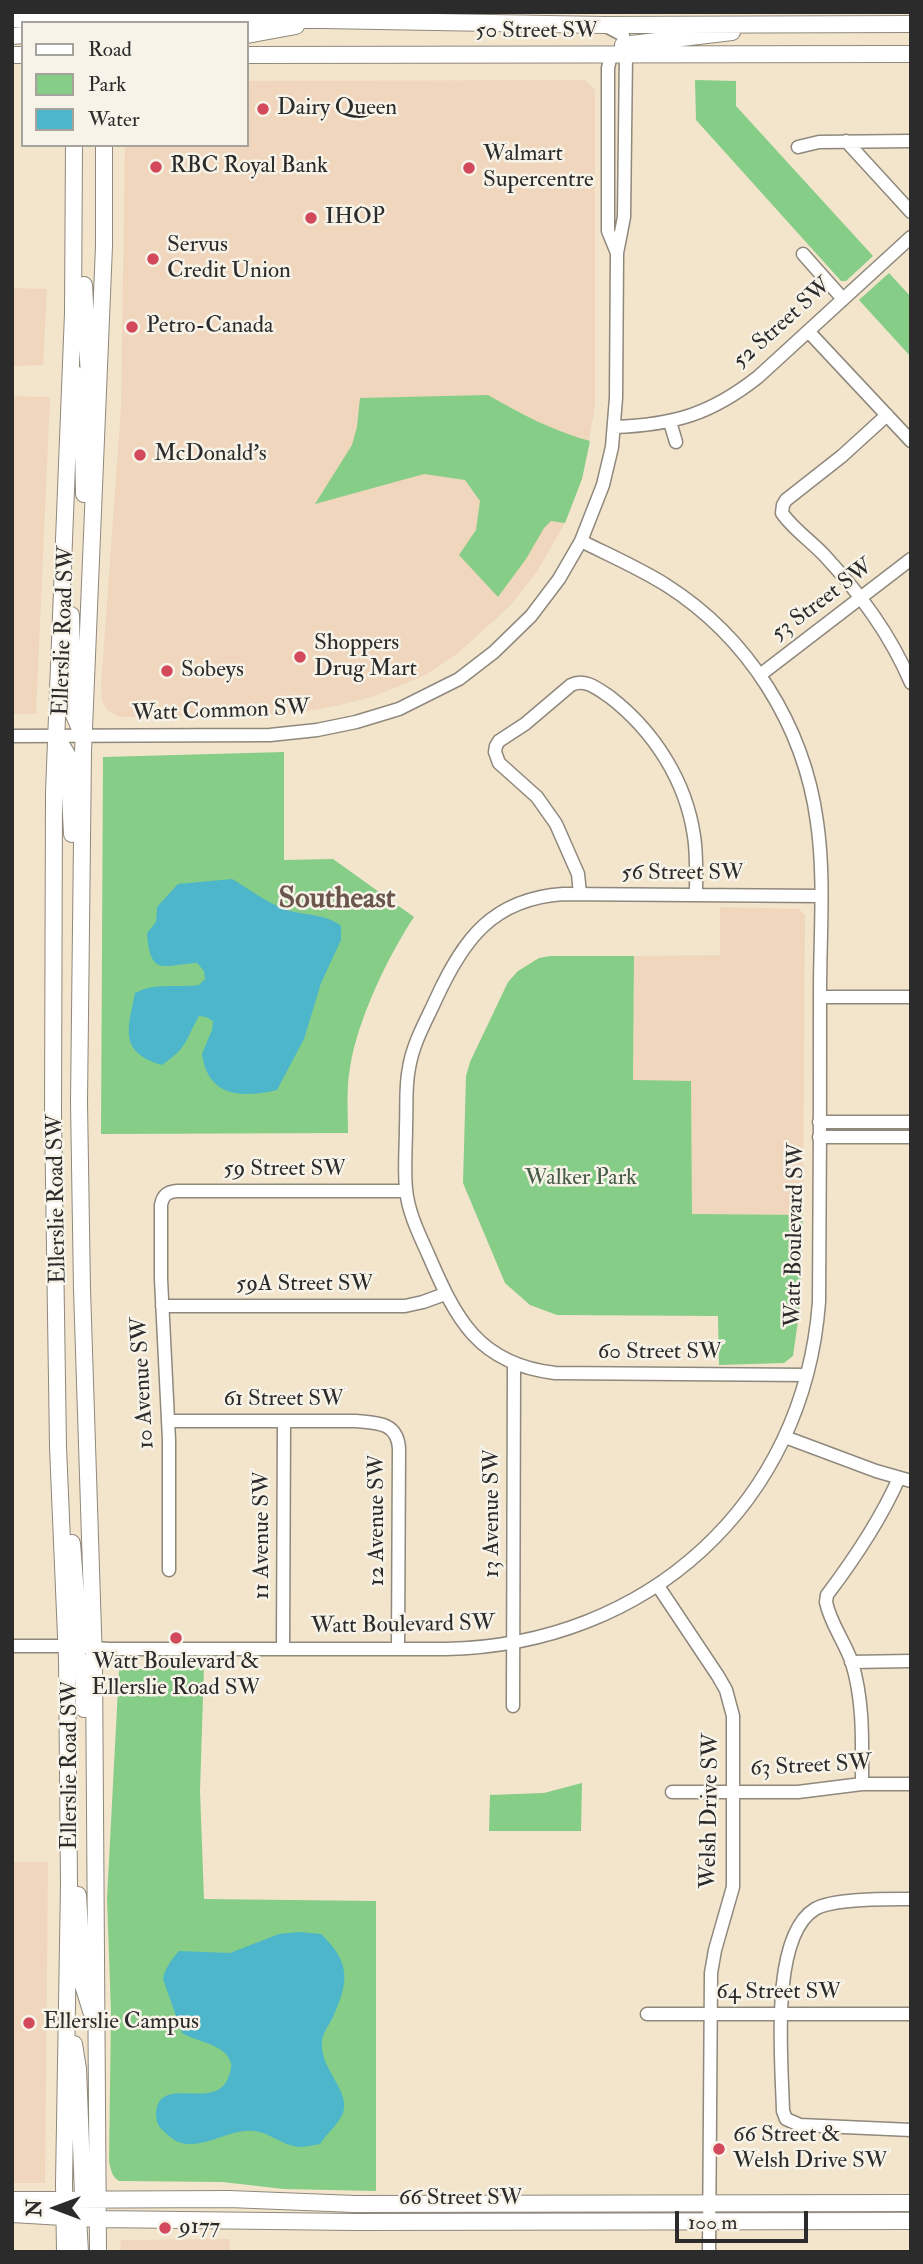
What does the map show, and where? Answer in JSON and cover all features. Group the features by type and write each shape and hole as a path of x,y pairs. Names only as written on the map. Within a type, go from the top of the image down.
{"main road":[{"path":"179,12 222,19"},
{"name":"50 Street SW","path":"12,19 41,16 604,25 911,24"},
{"path":"248,35 272,32 322,19"},
{"path":"620,51 681,39 794,23"},
{"name":"50 Street SW","path":"248,55 620,51 911,54"},
{"name":"Ellerslie Road SW","path":"74,147 72,370 54,792 53,1115 58,1447 66,1646 69,1884 67,1996 78,2069 81,2209 97,2252"},
{"name":"Ellerslie Road SW","path":"65,2252 81,2209 97,2030 93,1648 82,1289 80,909 84,736 104,246 104,147"},
{"path":"73,203 82,251 89,377 98,387"},
{"path":"72,370 82,386 84,496 91,560"},
{"path":"64,558 71,601 73,713 84,736"},
{"path":"56,736 68,755 73,863 80,909"},
{"path":"58,1447 71,1519 79,1634 93,1648"},
{"path":"66,1646 76,1651 81,1661 85,1741 94,1791"},
{"path":"69,1884 94,1884"},
{"path":"69,1884 78,1893 83,1985 97,2030"},
{"name":"66 Street SW","path":"81,2209 229,2199 355,2204 911,2203"},
{"name":"66 Street SW","path":"12,2200 81,2209 709,2222 911,2221"},
{"path":"12,2212 81,2209 80,2252"}],"street":[{"path":"604,25 623,35 620,51"},
{"name":"Watt Common SW","path":"12,736 282,735 338,726 399,709 458,679 494,652 531,616 559,579 581,541 605,477 614,427 617,253 608,231 608,68 620,51"},
{"path":"846,141 911,212"},
{"path":"798,147 819,142 911,141"},
{"name":"52 Street SW","path":"614,427 670,422 700,412 731,397 758,377 911,237"},
{"path":"803,254 843,299"},
{"path":"808,331 911,441"},
{"path":"887,415 842,456 786,500 782,509 787,519 816,546 862,597 887,635 911,683"},
{"path":"670,422 676,442"},
{"name":"Watt Boulevard SW","path":"12,1646 464,1649 513,1644 553,1634 586,1623 631,1602 659,1586 691,1560 742,1508 785,1437 807,1375 819,1302 821,896 817,822 807,772 788,722 760,675 732,639 701,610 651,576 581,541"},
{"name":"53 Street SW","path":"760,675 911,559"},
{"path":"580,894 578,874 556,824 537,796 499,763 495,752 499,741 579,682 592,685 629,714 654,741 670,766 683,795 694,837 696,895"},
{"name":"56 Street SW","path":"406,1191 407,1086 418,1038 449,971 467,941 491,920 521,903 545,896 821,896"},
{"path":"820,997 911,998"},
{"path":"820,1122 911,1122"},
{"path":"820,1137 911,1137"},
{"name":"59 Street SW","path":"165,1194 177,1191 406,1191"},
{"path":"406,1191 416,1226 454,1312 470,1332 490,1349 514,1363"},
{"name":"10 Avenue SW","path":"165,1194 161,1205 162,1306 168,1421 169,1570"},
{"name":"59A Street SW","path":"162,1306 405,1306 445,1294"},
{"name":"60 Street SW","path":"514,1363 537,1371 555,1373 807,1375"},
{"name":"13 Avenue SW","path":"513,1706 514,1363"},
{"name":"61 Street SW","path":"168,1421 356,1421 390,1427 396,1433"},
{"name":"11 Avenue SW","path":"284,1421 284,1649"},
{"name":"12 Avenue SW","path":"396,1433 399,1448 398,1649"},
{"path":"785,1437 905,1479 872,1533 826,1598 827,1607 851,1662 861,1710 862,1784"},
{"name":"Welsh Drive SW","path":"659,1586 718,1676 728,1696 733,1716 733,1888 712,1962 709,2014 709,2252"},
{"path":"851,1662 911,1661"},
{"name":"63 Street SW","path":"672,1792 804,1792 862,1784 911,1784"},
{"path":"911,1899 867,1900 816,1908 800,1925 788,1950 782,1985 783,2111 786,2119 800,2125 911,2130"},
{"name":"64 Street SW","path":"647,2014 911,2014"}],"shaded area":[{"path":"585,80 595,90 595,406 582,479 563,526 538,570 511,605 457,654 425,675 375,696 309,711 246,717 119,717 108,711 102,701 101,686 121,408 125,147 248,147 248,81"},
{"path":"12,288 47,289 43,365 12,366"},
{"path":"12,396 50,397 36,714 12,714"},
{"path":"720,907 799,909 805,915 803,1215 692,1215 691,1081 633,1081 634,956 720,955"},
{"name":"Ellerslie Campus","path":"12,1862 48,1862 45,2183 12,2183"},
{"path":"230,2239 229,2252 120,2252 121,2240"}],"green space":[{"path":"695,80 736,81 736,106 873,256 846,281 841,281 696,120"},
{"path":"889,273 911,297 911,357 859,300"},
{"path":"488,395 538,421 590,441 582,479 565,523 551,521 544,528 526,559 498,597 459,555 476,530 480,501 465,480 424,474 315,504 352,445 360,398"},
{"path":"284,752 284,860 333,859 414,917 384,970 359,1030 349,1076 348,1133 101,1134 103,757"},
{"name":"Walker Park","path":"634,956 633,1080 691,1081 692,1214 803,1215 799,1314 793,1356 784,1363 719,1365 718,1316 557,1315 530,1305 505,1283 463,1183 466,1076 508,982 518,971 539,958"},
{"path":"204,1666 200,1791 204,1899 376,1901 376,2191 284,2189 222,2182 119,2181 111,2170 111,2013 107,1898 119,1670"},
{"path":"582,1783 581,1831 489,1831 490,1795 544,1793"}],"water":[{"path":"232,879 277,906 328,919 341,926 341,940 321,983 304,1039 277,1090 264,1093 229,1092 211,1079 202,1054 213,1021 206,1017 199,1016 182,1048 162,1065 138,1053 129,1038 135,993 158,986 199,985 205,979 204,971 197,963 161,966 152,957 147,933 156,922 157,907 178,884"},
{"path":"279,1934 321,1934 338,1954 342,1964 342,1993 322,2042 325,2061 343,2096 341,2117 320,2144 293,2146 254,2131 243,2131 198,2143 178,2142 165,2133 158,2123 156,2113 159,2101 167,2095 212,2092 221,2088 229,2076 231,2065 228,2057 217,2048 182,2033 163,1979 169,1964 179,1951 230,1953"}],"place":[{"name":"Dairy Queen","path":"263,109"},
{"name":"RBC Royal Bank","path":"156,167"},
{"name":"Walmart Supercentre","path":"469,168"},
{"name":"IHOP","path":"311,218"},
{"name":"Servus Credit Union","path":"153,259"},
{"name":"Petro-Canada","path":"132,327"},
{"name":"McDonald's","path":"140,455"},
{"name":"Shoppers Drug Mart","path":"300,657"},
{"name":"Sobeys","path":"167,671"},
{"name":"Watt Boulevard & Ellerslie Road SW","path":"176,1638"},
{"name":"Ellerslie Campus","path":"29,2023"},
{"name":"66 Street & Welsh Drive SW","path":"719,2149"},
{"name":"9177","path":"165,2228"}],"district":[{"name":"Southeast","path":"337,901"}]}
